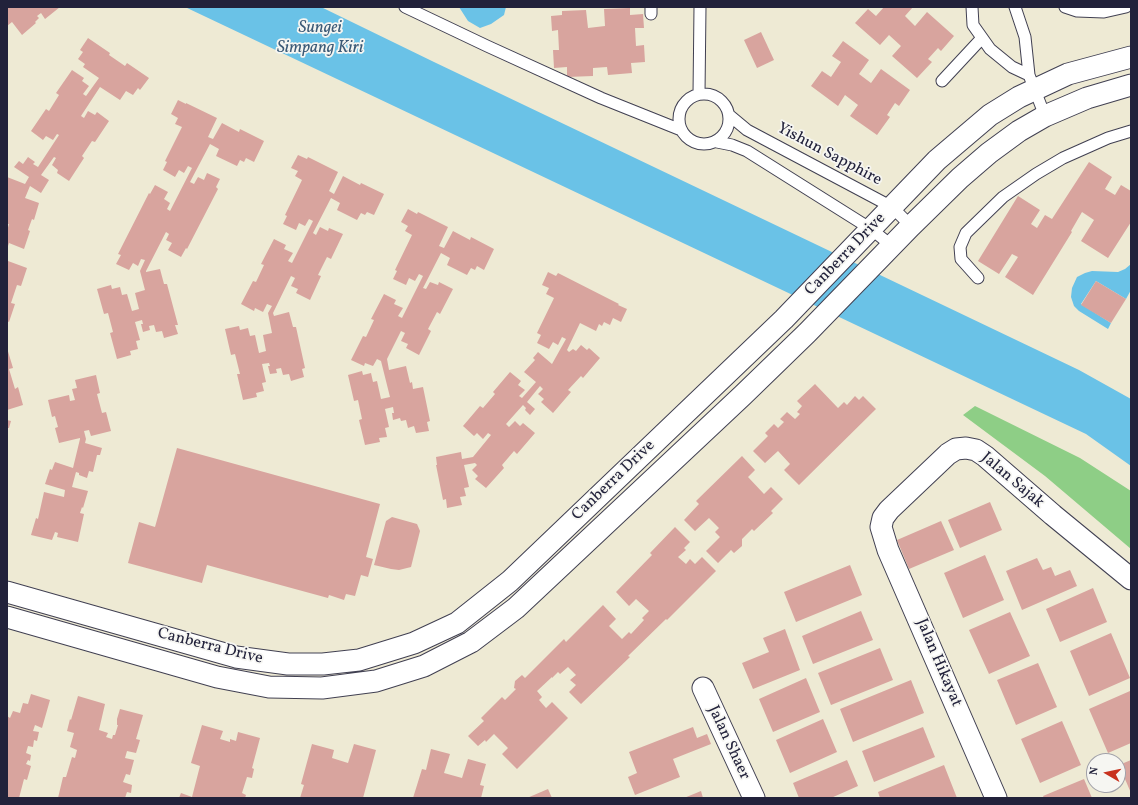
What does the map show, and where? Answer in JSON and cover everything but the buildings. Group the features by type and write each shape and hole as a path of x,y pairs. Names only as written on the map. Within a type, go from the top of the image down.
{"street":[{"name":"Canberra Drive","path":"7,592 236,657 288,664 323,664 359,660 414,643 457,623 510,581 784,319 937,160 990,115 1019,97 1032,82 1131,57"},
{"name":"Canberra Drive","path":"7,618 217,677 269,687 322,688 376,681 424,666 471,642 516,608 743,395 807,333 911,226 960,178 989,153 1019,131 1045,116 1087,98 1131,85"},
{"name":"Jalan Sajak","path":"881,528 883,518 889,510 948,454 956,449 966,448 976,450 1131,579"},
{"name":"Jalan Hikayat","path":"881,528 888,550 996,798"},
{"name":"Jalan Shaer","path":"703,688 754,798"}],"lane":[{"path":"405,7 601,98 681,130"},
{"path":"700,7 699,94 692,97 681,107 678,122 681,130 692,142 701,145 709,145 717,142 723,137 729,124 729,115"},
{"path":"972,7 973,25 990,49 1012,68 1032,82"},
{"path":"1015,7 1025,37 1032,82 1045,116"},
{"path":"1065,7 1077,11 1104,12 1127,7 1131,9"},
{"path":"942,81 982,38"},
{"name":"Yishun Sapphire","path":"699,94 715,96 727,107 729,115 747,130 892,207 911,226"},
{"path":"978,278 961,259 960,247 966,233 1002,198 1036,174 1063,158 1108,138 1131,131"},
{"path":"717,142 732,145 747,151 871,230 891,247"}],"green space":[{"path":"975,406 1080,458 1131,491 1131,549 1045,476 963,415"}],"water":[{"name":"Sungei Simpang Kiri","path":"185,7 321,7 1079,370 1131,399 1131,466 1086,434"},
{"path":"459,7 506,7 504,15 491,24 480,28 468,21"},
{"path":"1131,264 1131,290 1126,299 1096,281 1081,304 1111,323 1108,329 1079,311 1074,306 1071,297 1072,288 1077,277 1092,271 1118,272"}]}
